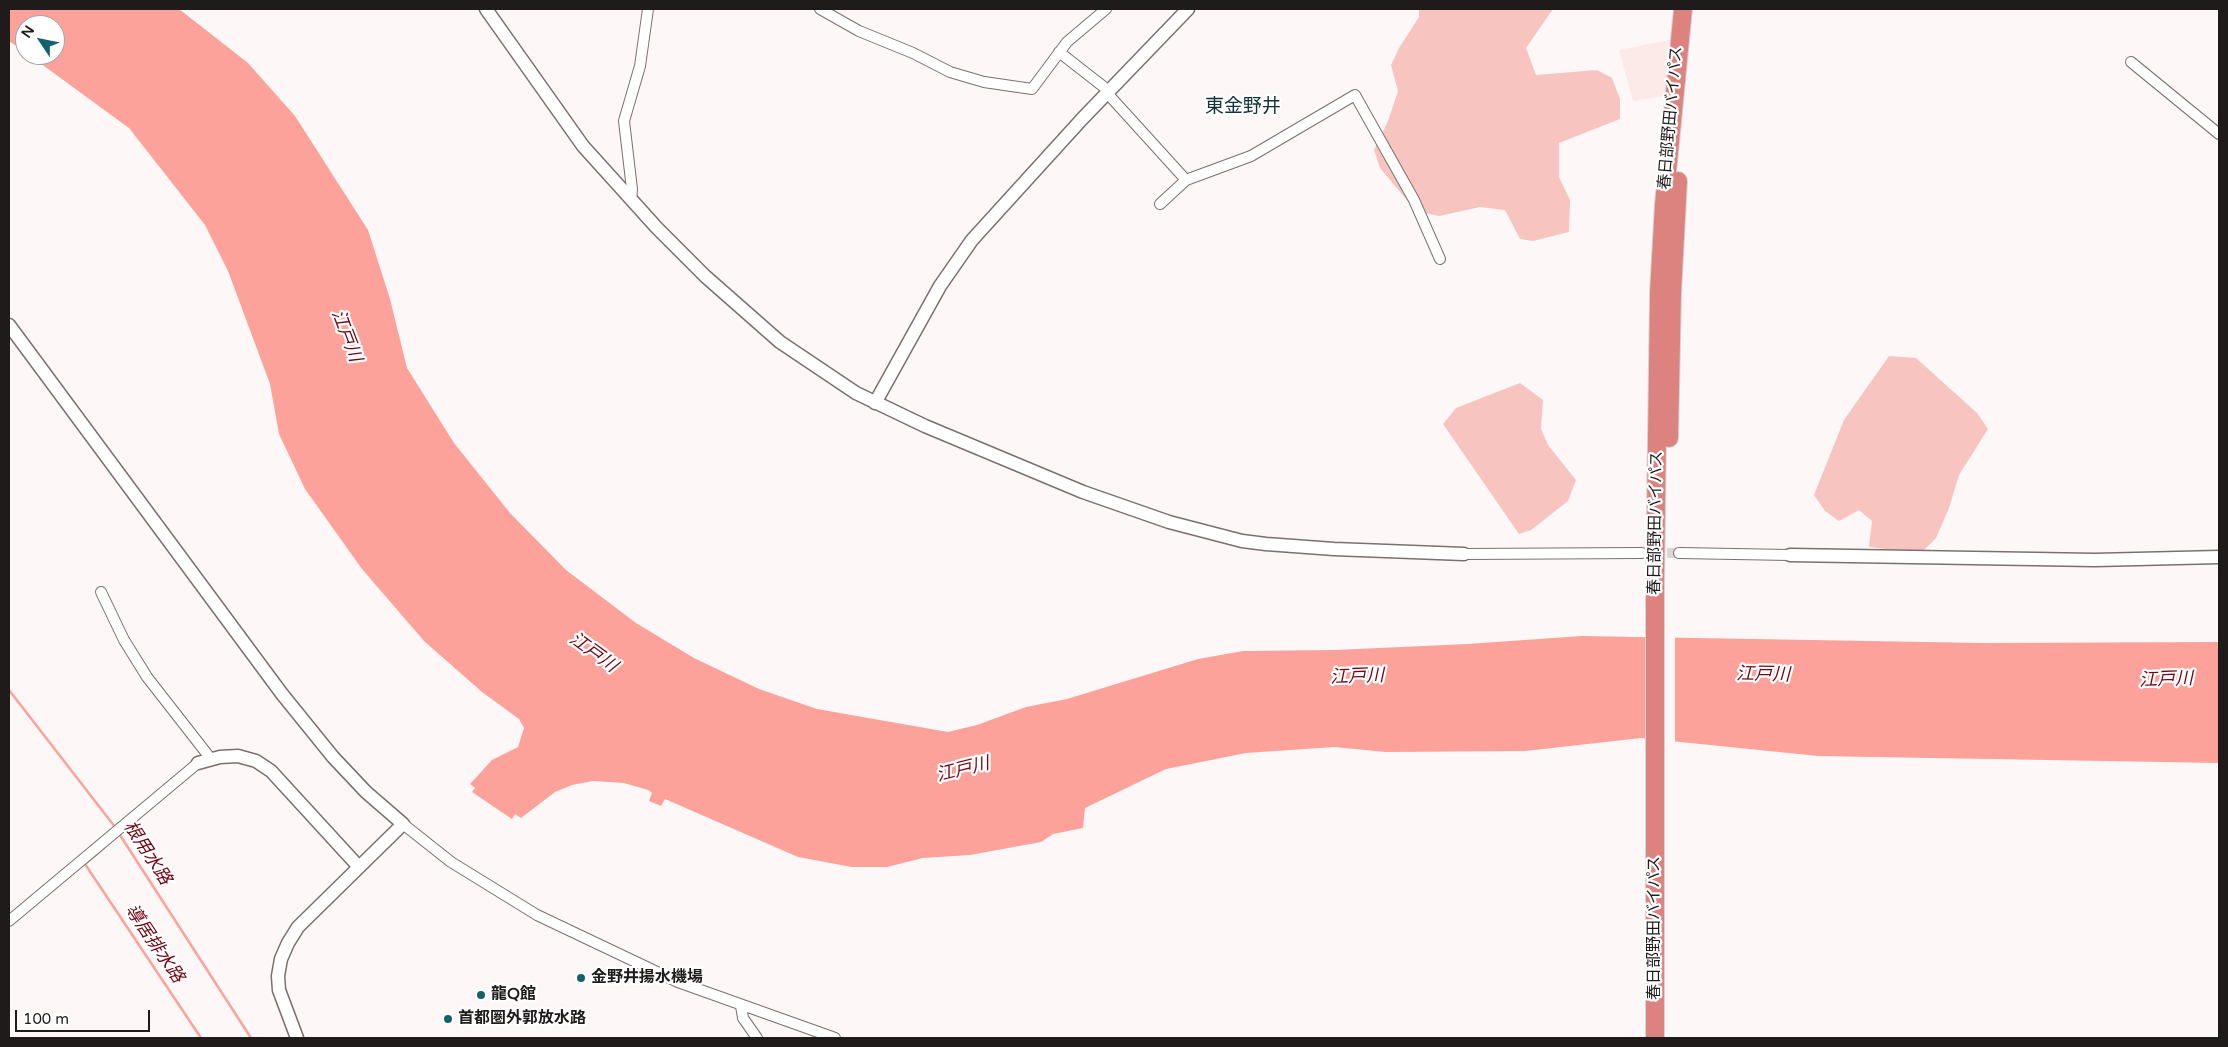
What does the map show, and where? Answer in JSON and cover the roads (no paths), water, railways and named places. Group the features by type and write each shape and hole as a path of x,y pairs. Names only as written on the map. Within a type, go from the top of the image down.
{"highway":[{"name":"春日部野田バイパス","path":"1667,1038 1659,292 1664,204 1683,9"},
{"name":"春日部野田バイパス","path":"1654,1038 1661,582 1672,292 1676,204 1691,33 1695,9"}],"street":[{"path":"486,9 583,146 631,200 705,276 780,342 831,377 875,403 1083,492 1144,515 1218,535 1266,544 1334,550 1464,554 1642,553"},
{"path":"631,200 632,189 624,121 640,66 648,9"},
{"path":"820,9 859,30 913,53 950,72 984,82 1032,89 1059,52 1078,32 1106,9"},
{"path":"875,403 940,286 961,253 1108,92 1188,9"},
{"path":"1059,52 1108,92 1186,180"},
{"path":"2131,62 2219,134"},
{"path":"1160,204 1186,180 1251,156 1355,95 1414,200 1440,259"},
{"path":"9,325 282,694 333,757 366,792 402,824 451,862 537,914 659,975 741,1006 835,1038"},
{"path":"1679,553 2095,560 2219,557"},
{"path":"101,592 124,640 148,677 211,759"},
{"path":"9,922 198,763 220,757 238,756 256,761 271,771 359,867"},
{"path":"297,1038 279,990 278,976 281,960 288,943 298,927 402,824"},
{"path":"741,1006 743,1018 757,1038"}],"water":[{"name":"江戸川","path":"9,9 179,9 248,63 295,116 368,230 390,299 407,368 454,443 510,513 566,570 636,623 694,658 759,689 817,709 948,732 977,725 1026,707 1067,699 1198,659 1243,651 1335,650 1582,636 1983,643 2219,642 2219,763 1818,756 1641,738 1525,751 1386,752 1334,747 1246,753 1166,769 1085,808 1083,828 1053,834 1041,842 970,855 923,858 887,867 852,867 798,857 665,799 661,806 649,801 652,793 648,790 624,783 593,781 572,785 555,792 521,818 515,814 512,819 472,792 475,788 470,784 492,760 518,747 524,728 519,719 482,692 424,641 362,569 305,489 279,434 270,384 228,271 205,225 129,128 43,65 65,65 65,15 15,15 15,45 9,41"}],"waterway":[{"name":"根用水路","path":"9,690 115,827"},
{"name":"根用水路","path":"118,832 251,1038"},
{"name":"導居排水路","path":"104,848 85,864 201,1038"}],"tunnel":[{"path":"1652,553 1679,553"}],"place":[{"name":"金野井揚水機場","path":"581,978"},
{"name":"龍Q館","path":"481,995"},
{"name":"首都圏外郭放水路","path":"448,1019"}],"district":[{"name":"東金野井","path":"1243,107"}]}
